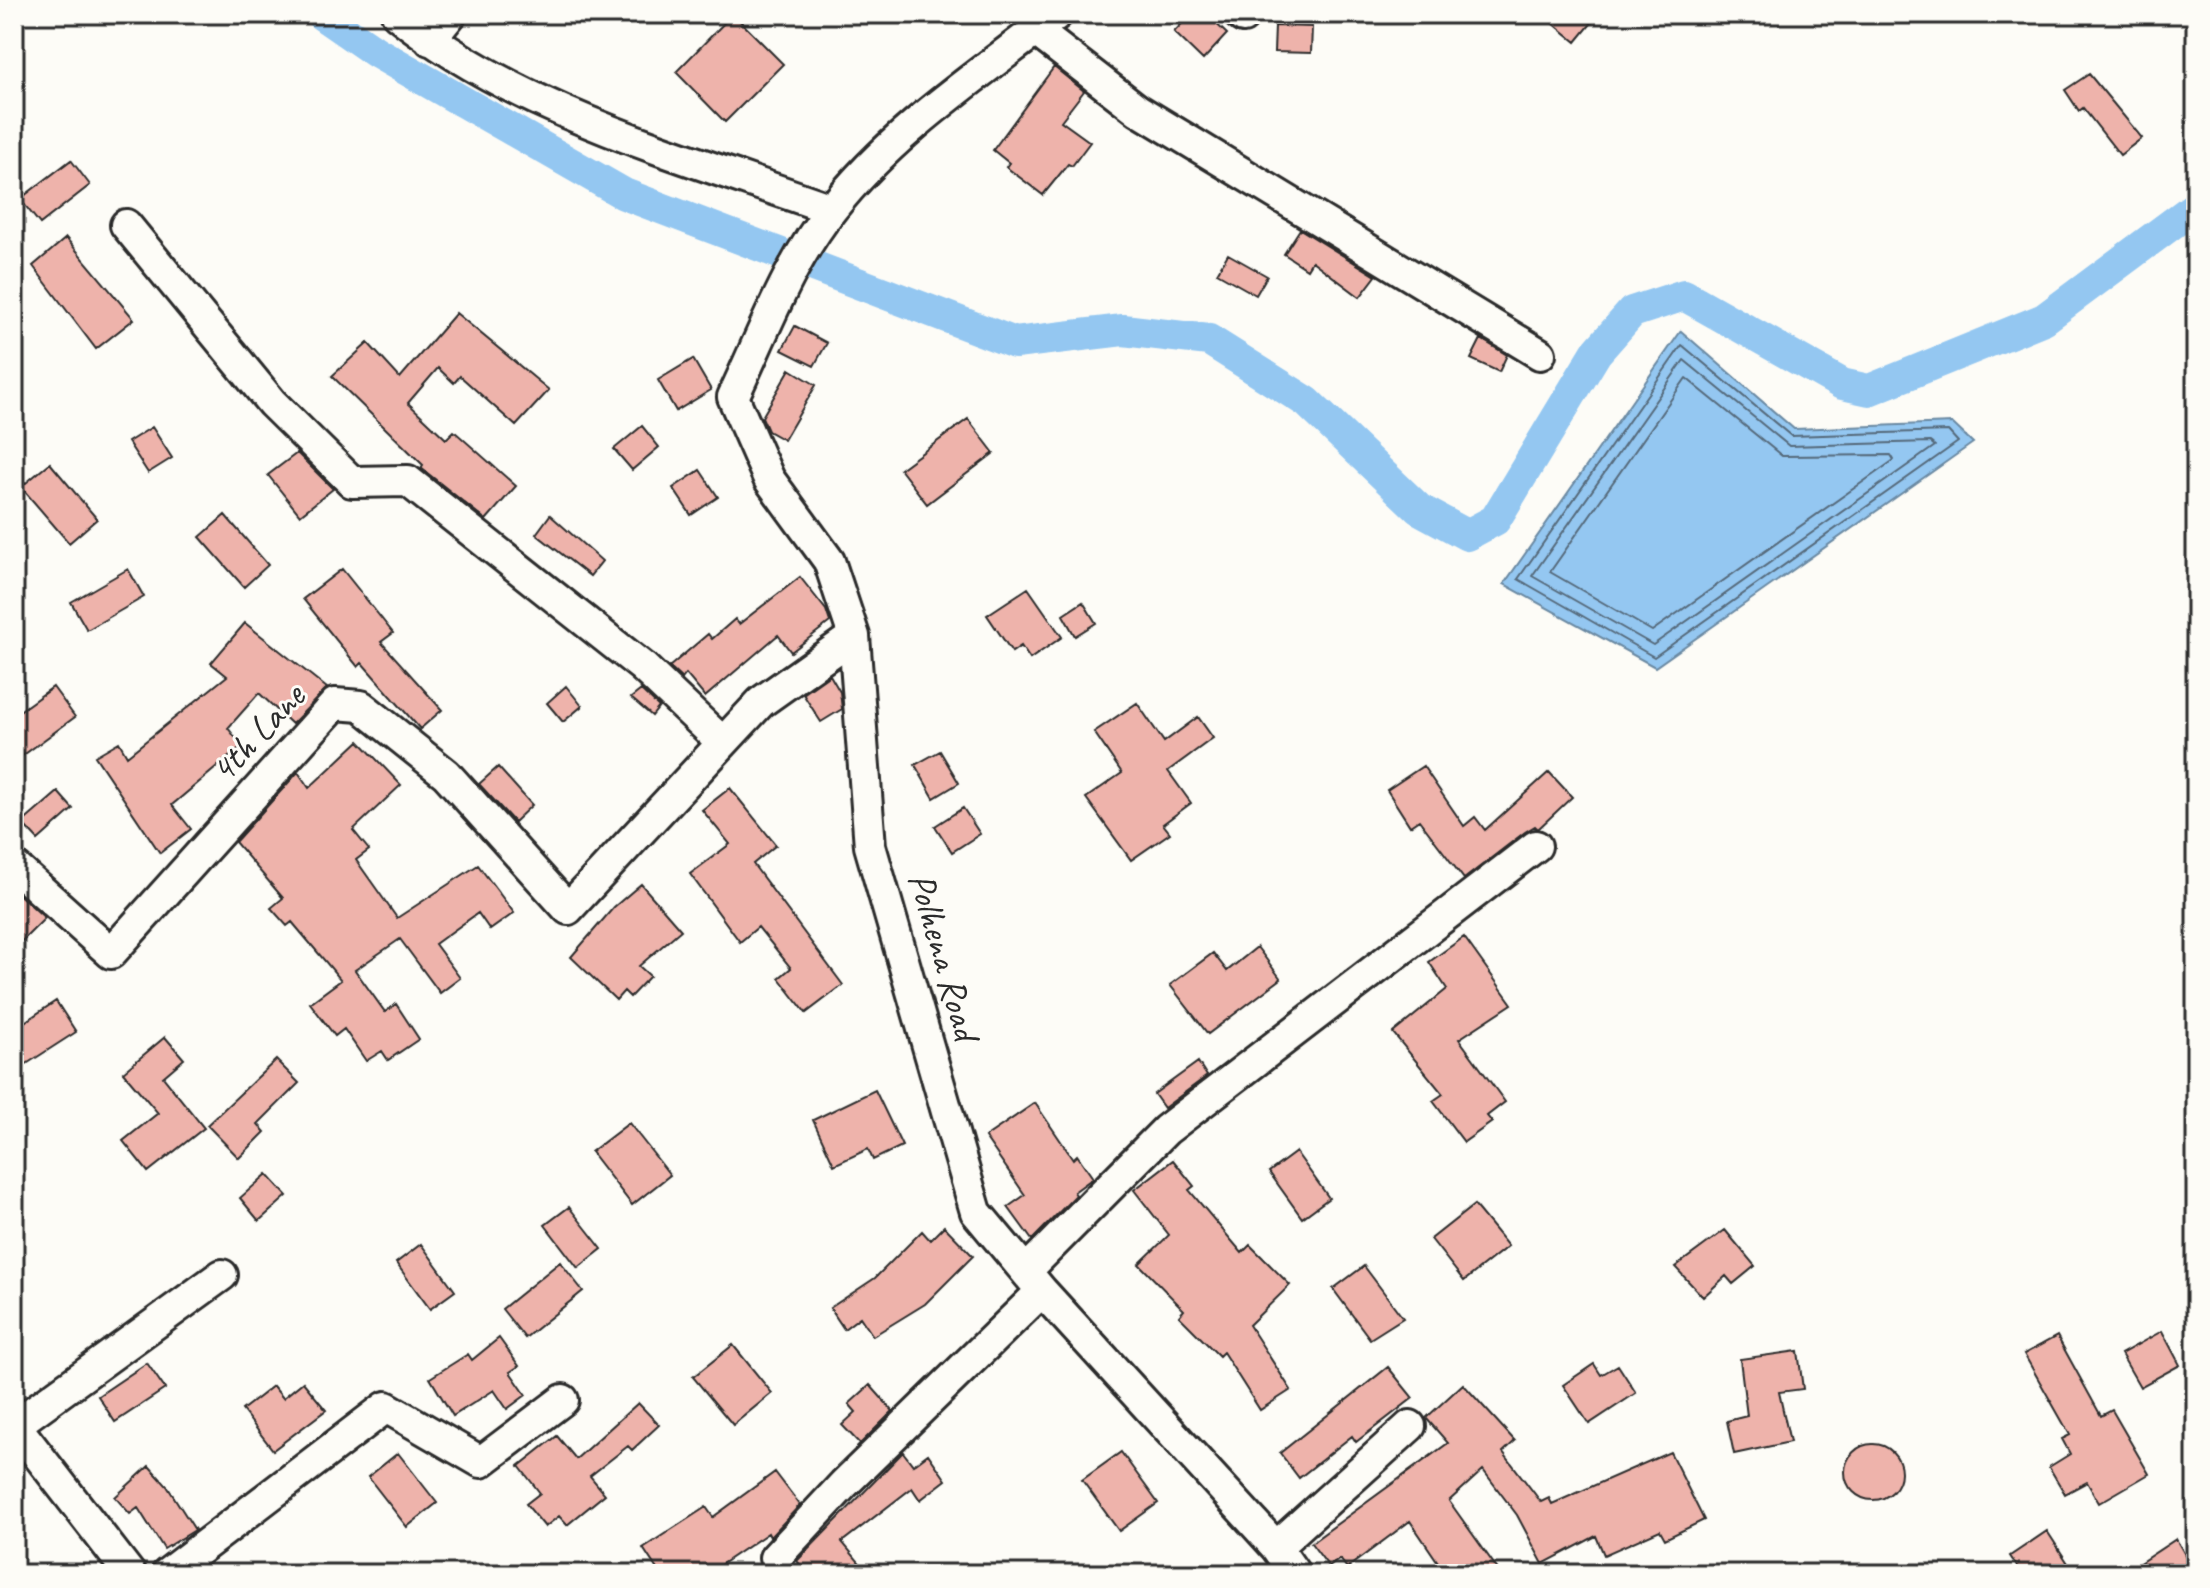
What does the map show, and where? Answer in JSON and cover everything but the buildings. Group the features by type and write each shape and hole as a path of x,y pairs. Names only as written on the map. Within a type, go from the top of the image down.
{"street":[{"path":"397,14 430,40 567,113 824,221"},
{"path":"430,40 451,14"},
{"path":"1047,22 1138,110 1540,354"},
{"name":"Polhena Road","path":"1047,22 898,139 824,221 788,278 733,397 769,479 829,561 854,636 870,846 976,1212 1034,1281 1276,1547 1295,1574"},
{"path":"126,225 272,403 352,482 408,481 643,667 722,742 761,702 854,636"},
{"name":"4th Lane","path":"14,866 111,953 335,704 361,706 446,774 568,909 722,742"},
{"path":"775,1558 1034,1281 1166,1130 1536,846"},
{"path":"130,1574 24,1460 14,1425 222,1275"},
{"path":"167,1574 386,1407 481,1462 563,1400"},
{"path":"1276,1547 1410,1426"}],"water":[{"path":"1681,331 1794,429 1952,423 1973,443 1655,667 1504,584"}],"waterway":[{"path":"321,14 376,52 624,194 1015,343 1123,330 1209,340 1307,402 1419,509 1467,535 1495,520 1596,353 1632,312 1684,295 1842,384 1869,390 2044,319 2196,206"}]}
